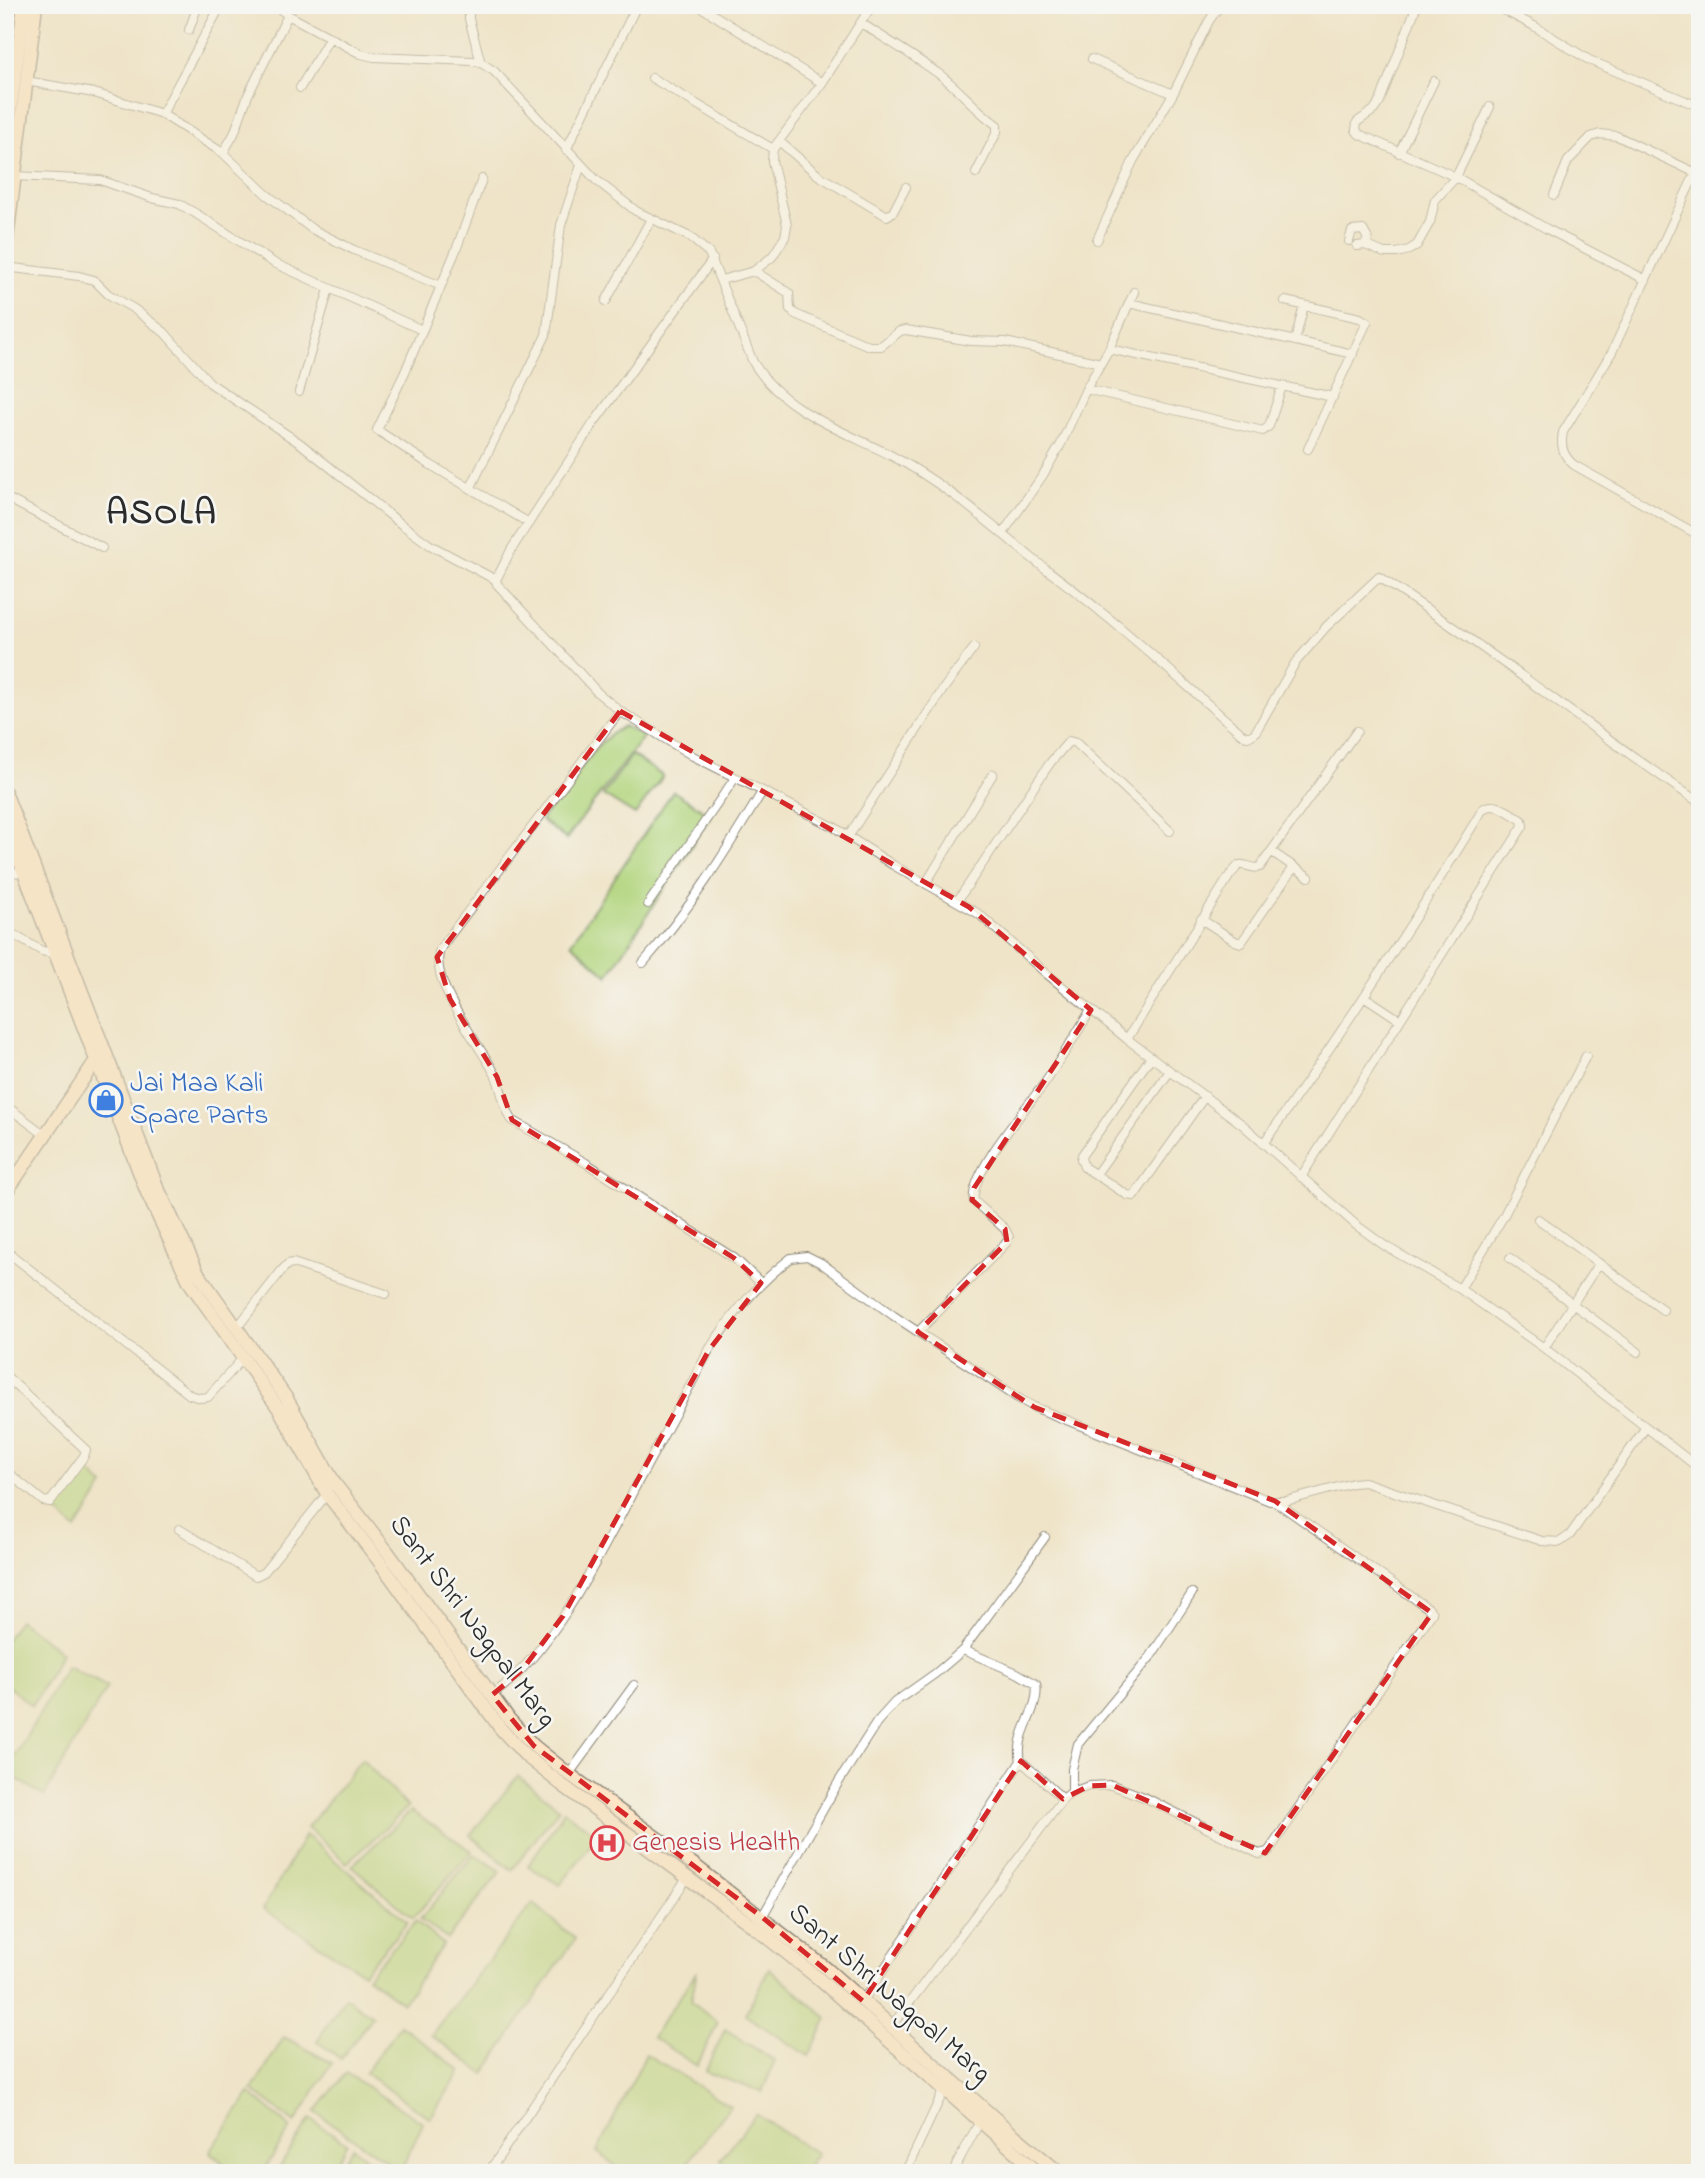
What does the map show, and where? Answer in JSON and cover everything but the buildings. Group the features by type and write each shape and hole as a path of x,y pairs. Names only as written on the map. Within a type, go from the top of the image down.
{"street":[{"path":"5,152 24,5"},
{"path":"5,254 36,5"},
{"path":"189,30 198,5"},
{"path":"162,114 221,5"},
{"path":"274,5 350,49 374,57 481,63 494,71 596,180 636,211 690,237 703,247 713,259 753,362 780,394 799,408 924,474 1102,612 1246,736 1255,733 1286,677 1312,643 1379,577 1700,803"},
{"path":"469,5 469,19 481,63"},
{"path":"566,150 637,5"},
{"path":"721,280 754,271 772,257 787,233 772,161 776,145 872,5"},
{"path":"1097,240 1133,162 1220,5"},
{"path":"1418,5 1380,101 1374,110 1357,122 1359,134 1456,177 1547,229 1646,280"},
{"path":"1494,5 1589,60 1700,107"},
{"path":"700,6 821,83"},
{"path":"223,153 234,134 247,95 288,15"},
{"path":"861,23 940,75 997,125 997,132 976,173"},
{"path":"300,88 330,37"},
{"path":"1092,59 1173,94"},
{"path":"652,78 776,145 818,175 887,216 893,212 906,187"},
{"path":"26,81 94,93 162,114 223,153 266,194 312,229 354,250 441,286"},
{"path":"1399,153 1434,81"},
{"path":"1357,244 1384,253 1404,252 1416,245 1430,222 1435,200 1456,177 1490,107"},
{"path":"1553,195 1568,161 1591,137 1600,134 1617,136 1694,172"},
{"path":"1700,163 1604,368 1563,432 1563,451 1574,465 1700,536"},
{"path":"471,487 547,335 561,225 581,165"},
{"path":"14,176 100,180 178,204 274,263 422,330"},
{"path":"482,179 441,286 377,430 529,523"},
{"path":"606,300 651,219"},
{"path":"496,580 510,550 593,424 713,259"},
{"path":"5,267 79,276 98,282 108,294 134,309 164,332 210,383 301,444 411,531 464,564 496,580 598,693 620,712 693,756 792,805 958,900 990,922 1047,974 1127,1040 1243,1125 1369,1235 1460,1289 1544,1348 1700,1469"},
{"path":"754,271 789,293 790,309 796,314 869,346 881,346 900,331 906,330 965,340 1005,342 1101,363"},
{"path":"299,392 329,289"},
{"path":"1003,533 1061,444 1086,389 1109,349 1134,292"},
{"path":"1285,301 1367,320 1367,326 1308,449"},
{"path":"1129,303 1353,354"},
{"path":"1295,341 1304,305"},
{"path":"1109,349 1333,397"},
{"path":"1086,389 1263,431 1269,426 1282,386"},
{"path":"5,497 102,548"},
{"path":"848,837 944,688 974,648"},
{"path":"620,712 440,947 438,966 450,999 497,1077 506,1112 512,1120 586,1163 734,1258 761,1283"},
{"path":"1127,1040 1236,867 1243,864 1260,867 1357,731"},
{"path":"958,900 1049,763 1069,741 1076,743 1170,831"},
{"path":"926,883 993,774"},
{"path":"648,904 735,778"},
{"name":"Sant Shri Nagpal Marg","path":"5,792 101,1054 148,1195 190,1283 287,1399 335,1483 387,1551 487,1698 501,1729 526,1756 819,1979 1039,2173"},
{"path":"643,962 691,902 729,847 762,792"},
{"path":"1263,1144 1333,1046 1483,809 1493,805 1522,820 1523,826 1301,1177"},
{"name":"Sant Shri Nagpal Marg","path":"5,823 56,954 101,1054"},
{"path":"1272,852 1309,877"},
{"path":"1201,919 1241,943 1294,867"},
{"path":"5,872 24,873"},
{"path":"5,930 36,948 56,954"},
{"path":"1365,997 1400,1020"},
{"path":"918,1332 1007,1242 1009,1237 1005,1229 974,1200 974,1188 1006,1132 1045,1083 1091,1010"},
{"path":"7,1190 101,1054"},
{"path":"1460,1289 1503,1217 1586,1056"},
{"path":"1151,1057 1082,1155 1084,1167 1127,1195 1134,1196 1205,1097"},
{"path":"1096,1174 1170,1071"},
{"path":"5,1105 45,1135"},
{"path":"1538,1219 1663,1310"},
{"path":"5,1250 190,1395 208,1397 243,1358"},
{"path":"487,1698 522,1670 564,1616 727,1321 761,1283 791,1258 807,1256 1018,1398 1188,1470 1275,1502 1432,1613 1268,1852 1259,1854 1144,1797 1112,1785 1098,1785 1072,1792 1063,1799 891,2027"},
{"path":"1510,1258 1638,1352"},
{"path":"232,1332 288,1264 293,1263 386,1294"},
{"path":"1544,1348 1599,1263"},
{"name":"Sant Shri Nagpal Marg","path":"232,1332 243,1358 279,1409 327,1494 487,1698 534,1746 827,1969 1060,2173"},
{"path":"5,1375 86,1450 50,1502 43,1501 5,1470"},
{"path":"1275,1502 1364,1482 1542,1541 1560,1542 1570,1535 1646,1427"},
{"path":"179,1528 256,1576 264,1572 327,1494"},
{"path":"762,1917 838,1783 877,1722 895,1702 963,1650 1045,1537"},
{"path":"1072,1792 1072,1769 1078,1744 1152,1657 1192,1593"},
{"path":"963,1650 1036,1684 1036,1698 1019,1748 1021,1761 1063,1799"},
{"path":"569,1774 634,1685"},
{"path":"863,2001 1021,1761"},
{"path":"488,2173 682,1875 687,1860"},
{"path":"905,2173 944,2090"},
{"path":"952,2173 980,2121"}],"highlighted area":[{"path":"620,711 969,907 1091,1010 974,1188 972,1200 1005,1229 1007,1242 918,1332 1034,1407 1275,1501 1432,1613 1265,1853 1112,1785 1089,1786 1063,1799 1021,1761 863,2001 762,1917 534,1746 492,1695 522,1670 563,1616 709,1350 761,1283 734,1258 512,1120 497,1077 450,999 437,957"}],"green space":[{"path":"624,726 643,737 566,839 541,820 598,746"},
{"path":"632,755 663,776 635,815 603,795"},
{"path":"673,791 711,815 608,976 571,943"},
{"path":"85,1467 104,1486 76,1530 53,1508"},
{"path":"19,1620 62,1653 32,1706 5,1684 5,1641"},
{"path":"67,1666 107,1687 44,1796 6,1772"},
{"path":"362,1759 408,1807 347,1863 307,1828"},
{"path":"518,1776 559,1808 512,1870 470,1835"},
{"path":"411,1811 472,1851 413,1918 352,1866"},
{"path":"564,1811 598,1835 560,1885 528,1866"},
{"path":"305,1835 408,1922 363,1973 263,1909"},
{"path":"474,1854 501,1871 447,1939 420,1919"},
{"path":"533,1903 575,1939 484,2074 431,2035"},
{"path":"416,1921 443,1944 403,2003 367,1977"},
{"path":"769,1968 827,2018 809,2056 745,2015"},
{"path":"697,1971 691,2001 718,2022 697,2066 652,2037"},
{"path":"345,1997 372,2016 341,2059 317,2041"},
{"path":"400,2025 461,2071 430,2118 365,2073"},
{"path":"725,2029 775,2061 762,2092 705,2072"},
{"path":"284,2037 332,2063 295,2123 252,2090"},
{"path":"646,2054 730,2106 680,2173 625,2173 597,2152"},
{"path":"346,2073 423,2123 401,2171 315,2112"},
{"path":"250,2093 291,2128 262,2173 235,2173 210,2152"},
{"path":"756,2114 817,2154 803,2173 743,2173 720,2160"},
{"path":"310,2119 347,2143 331,2173 276,2173"},
{"path":"352,2147 382,2170 382,2173 337,2173"}],"place":[{"name":"Jai Maa Kali Spare Parts","path":"106,1100"},
{"name":"Genesis Health","path":"607,1843"}],"district":[{"name":"ASOLA","path":"162,514"}]}
